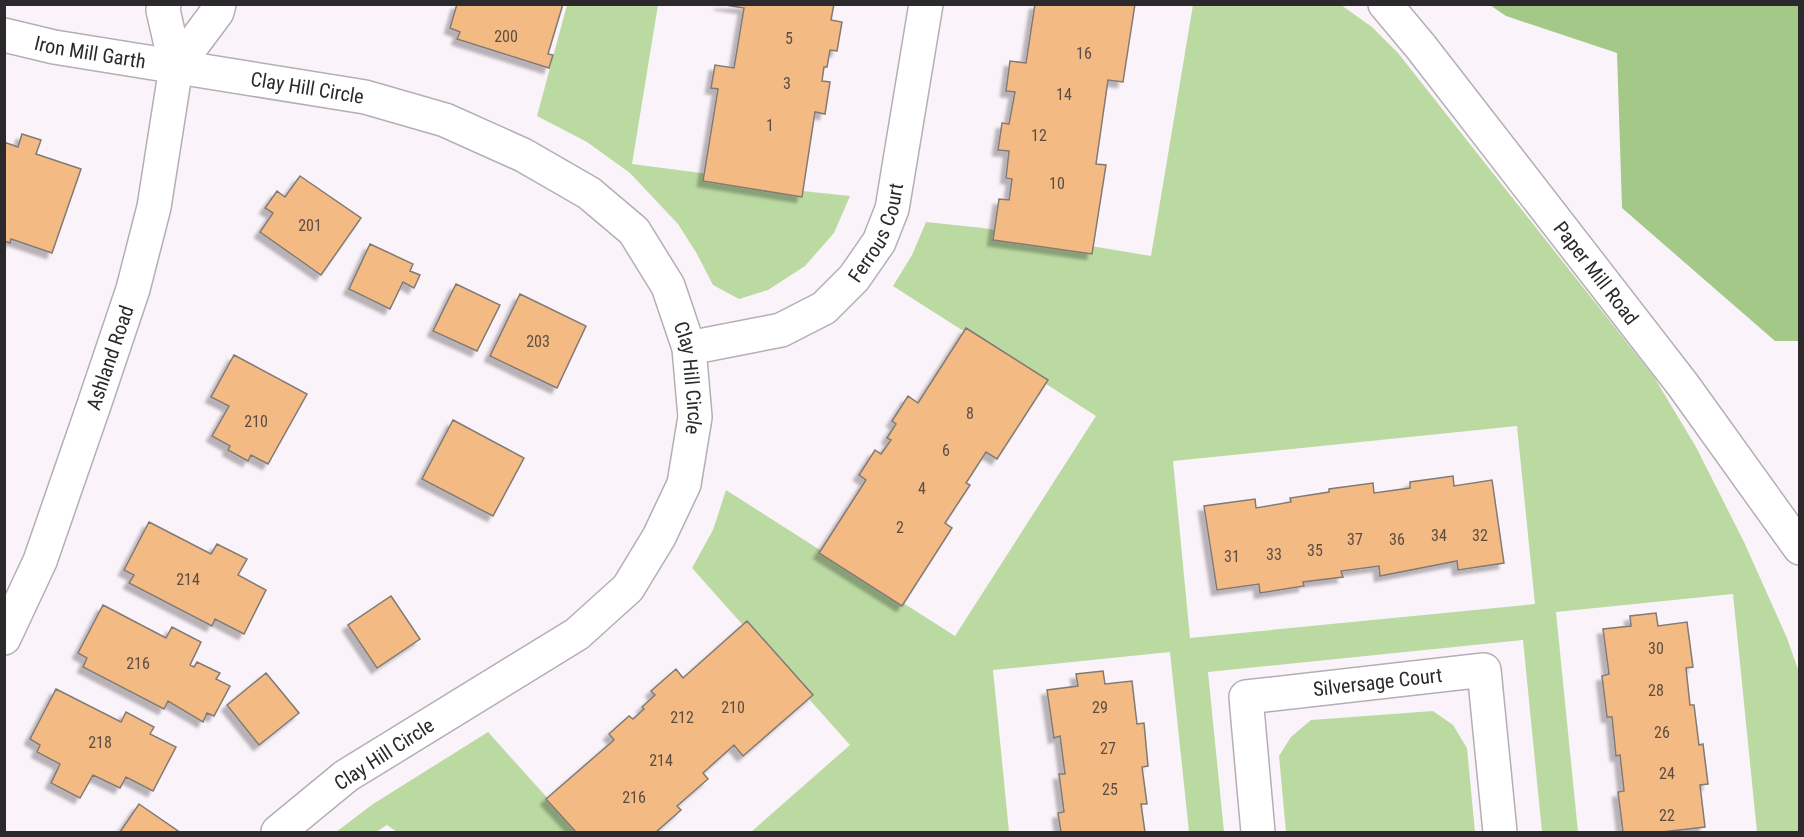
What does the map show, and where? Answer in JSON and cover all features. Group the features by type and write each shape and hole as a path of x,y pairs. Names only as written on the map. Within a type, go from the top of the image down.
{"street":[{"name":"Ashland Road","path":"4,638 40,561 133,289 154,207 176,67 163,10 164,4"},
{"name":"Ashland Road","path":"176,67 217,12 219,4"},
{"name":"Ferrous Court","path":"689,348 782,330 824,308 854,278 879,243 892,209 926,4"},
{"name":"Paper Mill Road","path":"1385,4 1683,385 1800,548"},
{"name":"Iron Mill Garth","path":"4,35 54,47 176,67"},
{"name":"Clay Hill Circle","path":"176,67 366,97 445,120 523,155 589,193 634,231 668,286 689,348 695,417 684,484 658,537 628,588 578,634 346,776 278,832"},
{"name":"Silversage Court","path":"1258,832 1246,697 1484,670 1500,832"}],"green space":[{"path":"567,5 658,5 632,164 747,179 793,190 850,196 834,233 805,266 768,290 739,299 713,285 678,224 630,173 587,142 537,116"},
{"path":"1193,5 1341,5 1372,27 1398,53 1654,377 1696,447 1744,542 1787,638 1799,672 1799,832 1757,832 1733,594 1556,612 1578,832 1542,832 1523,640 1208,672 1224,832 1189,832 1170,652 993,670 1009,832 751,832 850,745 692,568 713,530 726,490 955,636 1096,416 893,286 912,255 926,222 983,228 1151,256","holes":["1517,426 1535,604 1190,638 1173,461"]},
{"path":"1490,5 1799,5 1799,341 1775,341 1622,208 1617,53 1506,16"},
{"path":"1433,711 1453,725 1467,748 1475,832 1286,832 1279,756 1291,737 1311,720"},
{"path":"488,732 578,832 397,832 387,825 376,832 336,832 373,804"}],"building":[{"path":"457,4 563,4 548,54 553,55 549,68 457,39 460,32 450,28"},
{"path":"719,4 834,4 831,20 842,22 837,51 830,50 827,67 824,67 822,81 830,82 825,114 815,112 802,197 703,181 718,89 711,88 715,65 734,68 744,8"},
{"path":"1035,4 1135,4 1123,82 1108,80 1096,164 1106,165 1092,254 993,240 999,199 1009,200 1012,179 1006,178 1009,151 998,150 1002,123 1009,124 1015,92 1006,91 1010,61 1026,63"},
{"path":"22,134 41,140 36,154 81,169 52,253 11,239 10,243 4,241 4,142 18,147"},
{"path":"300,176 361,218 321,275 260,232 273,213 265,208 277,191 285,197"},
{"path":"370,244 413,264 410,271 420,275 414,288 403,282 390,309 349,289"},
{"path":"456,284 500,305 477,351 433,331"},
{"path":"520,294 586,326 557,388 490,356"},
{"path":"966,328 1048,380 997,459 986,452 966,483 970,485 945,523 952,528 902,606 819,553 866,480 859,475 875,450 881,454 891,440 887,438 896,424 892,421 908,396 918,403"},
{"path":"234,355 307,394 268,464 251,455 248,461 228,450 230,446 212,436 229,406 211,397"},
{"path":"453,420 524,458 493,516 422,479"},
{"path":"1453,476 1454,486 1492,480 1504,563 1458,570 1457,561 1380,576 1379,566 1341,571 1343,577 1303,582 1304,586 1260,593 1259,584 1217,590 1204,506 1255,499 1256,508 1291,502 1290,498 1329,492 1329,489 1373,483 1374,493 1410,488 1410,482"},
{"path":"149,522 211,554 217,544 247,559 238,575 266,590 244,634 215,619 212,626 129,583 134,575 124,570"},
{"path":"391,596 420,639 377,668 348,625"},
{"path":"103,605 166,638 172,627 201,642 190,665 194,667 197,662 220,673 216,679 230,686 214,716 207,713 203,722 168,701 164,709 83,667 87,658 78,653"},
{"path":"1656,613 1658,626 1687,622 1693,667 1686,668 1690,705 1694,705 1699,745 1703,744 1708,784 1700,785 1705,827 1662,832 1623,832 1618,792 1624,791 1620,755 1616,756 1612,717 1607,717 1602,676 1609,674 1603,629 1631,626 1630,616"},
{"path":"747,621 813,695 743,756 734,745 703,773 708,779 677,806 681,810 656,832 576,832 546,799 614,740 609,734 629,716 633,719 644,709 642,707 655,695 651,691 676,669 683,678"},
{"path":"1103,671 1105,684 1132,681 1137,724 1144,723 1148,766 1142,767 1147,804 1141,804 1145,832 1061,832 1058,813 1064,812 1059,774 1065,774 1060,736 1054,738 1047,690 1078,686 1076,674"},
{"path":"266,673 299,713 259,745 227,705"},
{"path":"56,689 121,722 126,712 154,727 150,734 176,747 153,791 126,777 120,788 93,775 80,798 51,783 60,764 37,752 40,745 30,739"},
{"path":"139,804 178,831 120,832"}]}
